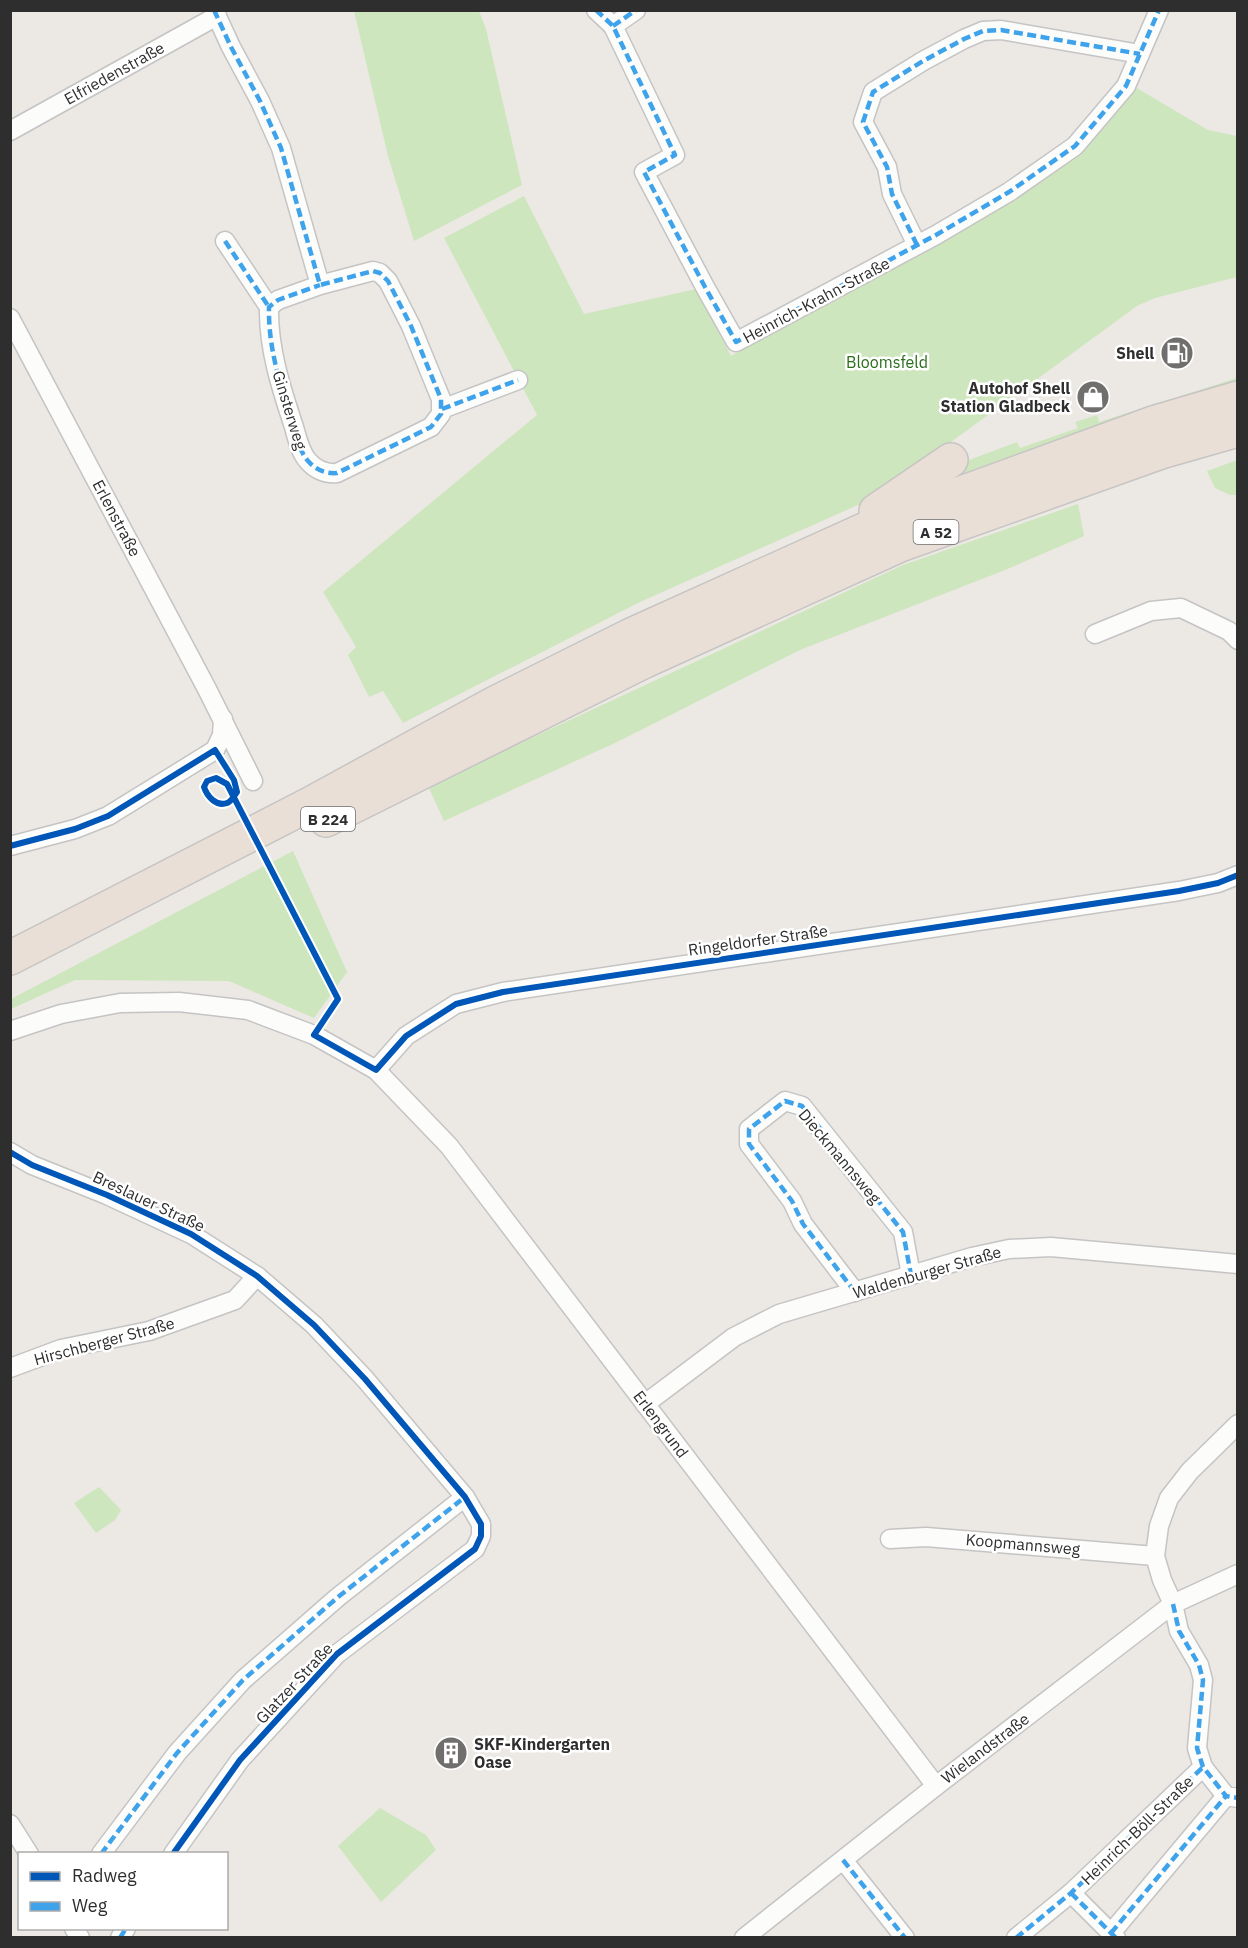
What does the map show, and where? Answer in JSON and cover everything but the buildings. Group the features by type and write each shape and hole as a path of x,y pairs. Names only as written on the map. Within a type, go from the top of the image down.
{"highway":[{"name":"A 52","path":"637,649 843,539 879,523 1156,422 1238,398"},
{"name":"A 52","path":"637,649 900,545 1161,452 1238,430"},
{"path":"843,539 879,507 951,460"},
{"name":"B 224","path":"10,958 308,805 495,704 637,649"},
{"name":"B 224","path":"10,978 637,649"}],"street":[{"name":"Heinrich-Krahn-Straße","path":"596,10 613,26 675,155 644,172 736,342 917,245 1009,192 1075,146 1126,86 1159,10"},
{"path":"613,26 636,10"},
{"path":"216,13 281,148 320,285"},
{"name":"Elfriedenstraße","path":"10,130 216,13"},
{"path":"917,245 892,194 887,167 863,122 873,92 923,61 983,31 1001,30 1140,54"},
{"name":"Ginsterweg","path":"225,242 268,307 268,325 284,395 302,452 307,461 316,468 337,473 431,427 438,419 442,409 518,380"},
{"path":"268,307 278,300 320,285 372,271 384,276 411,326 441,399 442,409"},
{"name":"Erlenstraße","path":"10,318 223,719 253,781"},
{"path":"1095,634 1151,611 1181,608 1229,631 1238,640"},
{"path":"10,846 75,829 108,816 215,750 222,735 223,719"},
{"name":"Ringeldorfer Straße","path":"376,1070 406,1036 456,1004 503,992 1179,891 1218,883 1238,875"},
{"path":"10,1031 61,1014 120,1003 179,1002 248,1010 314,1035 376,1070"},
{"name":"Erlengrund","path":"376,1070 449,1146 936,1786"},
{"name":"Dieckmannsweg","path":"855,1292 803,1224 792,1202 749,1144 749,1129 785,1101 802,1106 903,1232 911,1275"},
{"name":"Breslauer Straße","path":"10,1152 32,1165 107,1195 191,1234 257,1276 314,1325 365,1379 465,1497"},
{"name":"Waldenburger Straße","path":"645,1404 734,1337 779,1314 972,1257 1009,1249 1051,1246 1238,1264"},
{"name":"Hirschberger Straße","path":"10,1368 61,1349 149,1331 235,1300 257,1276"},
{"path":"1232,1797 1203,1767 1197,1748 1203,1680 1195,1658 1179,1630 1173,1604 1162,1580 1155,1556 1159,1526 1169,1498 1190,1471 1238,1424"},
{"name":"Glatzer Straße","path":"102,1852 177,1753 243,1680 338,1596 465,1497 481,1524 481,1536 475,1549 337,1654 240,1760 174,1852"},
{"name":"Koopmannsweg","path":"890,1539 926,1536 1155,1556"},
{"name":"Wielandstraße","path":"744,1938 936,1786 1173,1604 1238,1574"},
{"name":"Heinrich-Böll-Straße","path":"1016,1938 1071,1893 1203,1767"},
{"name":"Heinrich-Böll-Straße","path":"1071,1893 1113,1935 1232,1797"},
{"path":"10,1824 27,1852"},
{"path":"843,1860 905,1938"}],"green space":[{"path":"354,11 479,11 486,29 522,185 414,241 388,156"},
{"name":"Bloomsfeld","path":"1135,87 1208,130 1237,136 1237,277 1155,298 1137,306 951,442 955,448 865,513 858,505 640,602 403,723 383,691 369,697 348,655 356,647 323,592 537,415 444,238 524,196 584,314 696,289 731,356 1037,184 1083,149"},
{"path":"1237,378 1237,384 994,462 940,485 953,466 1017,442 1020,448 1078,428 1075,422 1097,415 1099,422"},
{"path":"1237,460 1237,495 1230,495 1215,488 1207,471"},
{"path":"1078,504 1084,536 1005,570 800,650 615,743 444,821 428,786 903,565"},
{"path":"293,851 347,972 314,1018 229,981 75,980 11,1009 11,999"},
{"path":"99,1487 121,1510 115,1520 96,1533 74,1503"},
{"path":"380,1808 426,1835 436,1850 381,1902 338,1846"}],"marked path":[{"path":"214,10 281,148 320,285 373,271 380,273 388,281 411,326 441,399 441,414 431,427 337,473 325,472 314,467 301,449 276,368 269,322 269,307 278,300 320,285"},
{"path":"596,10 613,26 675,155 644,172 736,342 936,235 1009,192 1075,146 1126,86 1159,10"},
{"path":"613,26 636,10"},
{"path":"917,245 892,194 887,167 863,122 873,92 923,61 983,31 1001,30 1140,54"},
{"path":"225,241 269,307"},
{"path":"442,409 518,380"},
{"path":"855,1292 803,1224 792,1201 749,1144 749,1129 785,1101 802,1106 903,1232 911,1275"},
{"path":"103,1852 177,1753 243,1680 338,1597 465,1497 468,1503"},
{"path":"1173,1604 1179,1631 1199,1665 1203,1680 1197,1748 1203,1767 1226,1796 1238,1798"},
{"path":"1016,1938 1071,1893 1203,1767"},
{"path":"1111,1933 1226,1796"},
{"path":"843,1860 905,1938"},
{"path":"1071,1893 1116,1938"},
{"path":"120,1938 125,1930"}],"cycle path":[{"path":"10,846 75,829 108,816 215,750 234,780 237,792 234,797 232,799 230,801 223,804 213,800 205,790 207,781 216,778 227,784 338,999 314,1035 376,1070 406,1036 456,1004 503,992 1179,891 1218,883 1238,875"},
{"path":"10,1152 32,1165 107,1195 191,1234 257,1276 314,1325 365,1379 465,1497 481,1524 481,1536 475,1549 337,1654 240,1760 174,1852"}],"place":[{"name":"Shell","path":"1177,353"},
{"name":"Autohof Shell Station Gladbeck","path":"1093,397"},
{"name":"SKF-Kindergarten Oase","path":"451,1753"}]}
